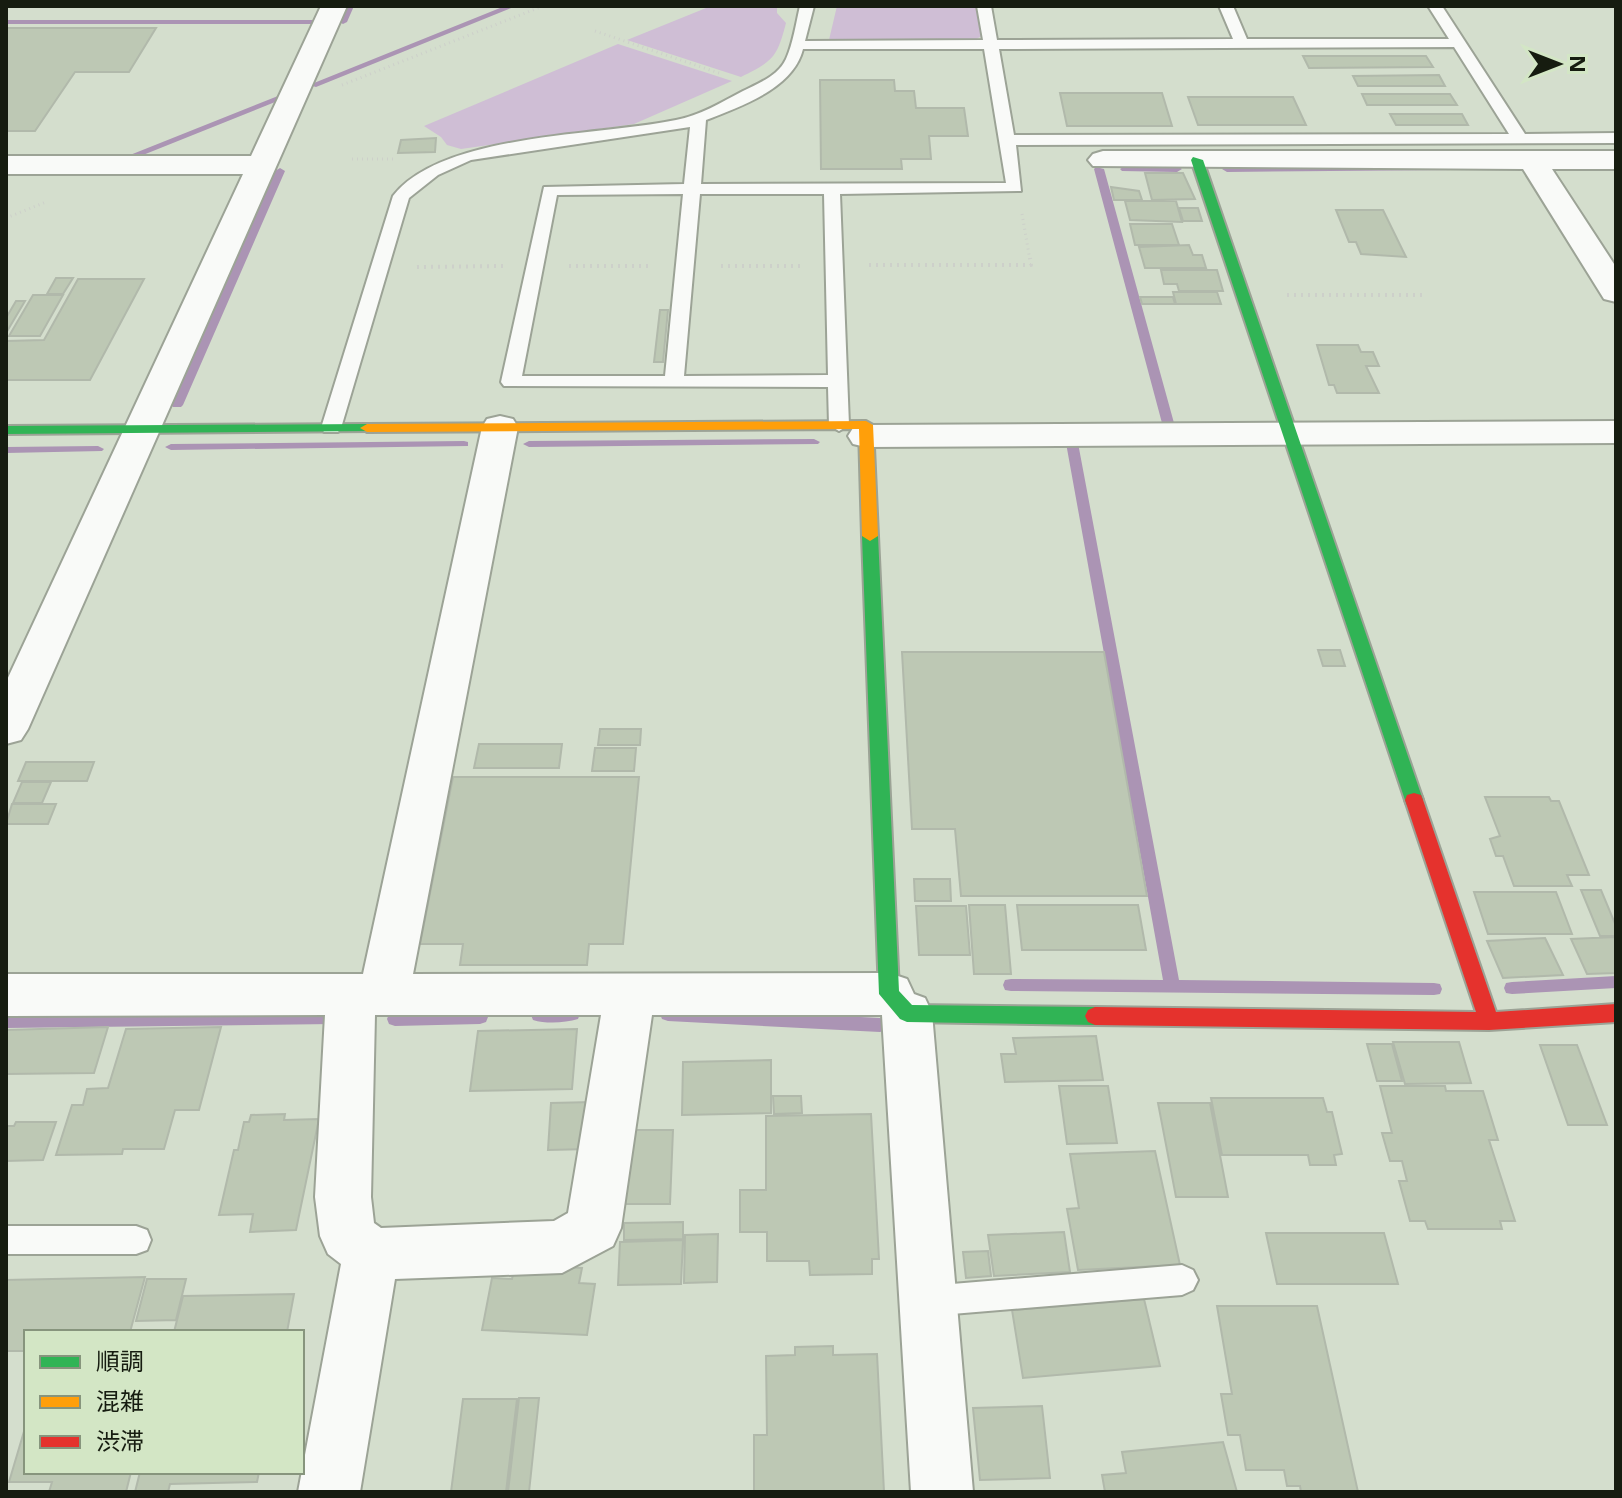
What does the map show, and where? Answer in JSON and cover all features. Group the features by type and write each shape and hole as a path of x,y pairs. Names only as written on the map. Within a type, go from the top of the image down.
{"street":[{"path":"7,726 334,6"},
{"path":"1103,160 1197,160 1526,149 1616,160"},
{"path":"1526,149 1616,292"},
{"path":"1197,160 1489,1021"},
{"path":"6,165 262,165"},
{"path":"6,430 500,427 1290,434 1616,432"},
{"path":"500,427 367,994 343,1197 348,1236 371,1254 562,1247 593,1228 630,994"},
{"path":"852,430 898,1004 928,1301 942,1492"},
{"path":"6,995 630,994 1489,1021 1616,1013"},
{"path":"329,1492 371,1254"}],"lane":[{"path":"331,428 401,196 418,179 442,164 469,156 683,124 699,117 778,79 793,61 807,6"},
{"path":"838,381 511,382 550,190 1015,188 984,6"},
{"path":"1226,6 1242,44"},
{"path":"1435,6 1526,149"},
{"path":"797,45 1459,43"},
{"path":"674,382 699,117"},
{"path":"1007,140 1526,149 1616,138"},
{"path":"832,189 838,381 852,430"},
{"path":"6,1240 136,1240"},
{"path":"928,1301 1182,1280"}],"path":[{"path":"595,31 762,88"},
{"path":"380,267 1031,265 1015,188"},
{"path":"1243,295 1426,295"}],"shaded area":[{"path":"711,6 777,6 777,13 786,23 780,44 772,57 741,77 627,40"},
{"path":"837,6 977,6 982,36 974,40 829,40"},
{"path":"618,44 732,81 634,124 461,149 447,145 424,126"}],"building":[{"path":"6,28 156,28 129,72 75,72 35,131 6,131"},
{"path":"1303,56 1426,56 1433,67 1309,68"},
{"path":"1439,75 1445,86 1358,86 1353,76"},
{"path":"820,80 894,80 895,91 914,91 916,108 964,108 968,136 929,136 931,159 901,159 902,169 821,169"},
{"path":"1060,93 1162,93 1172,126 1067,126"},
{"path":"1362,94 1450,94 1457,105 1367,105"},
{"path":"1188,97 1293,97 1306,125 1198,125"},
{"path":"1390,114 1462,114 1468,125 1396,125"},
{"path":"436,138 435,152 398,153 401,140"},
{"path":"1145,173 1183,173 1195,199 1152,200"},
{"path":"1111,187 1139,191 1142,200 1114,200"},
{"path":"1125,201 1176,201 1182,222 1130,220"},
{"path":"1179,208 1198,208 1202,221 1183,221"},
{"path":"1336,210 1383,210 1406,257 1361,254 1356,242 1349,242"},
{"path":"1130,224 1172,224 1179,245 1135,245"},
{"path":"1189,245 1193,255 1202,255 1206,268 1145,268 1139,247"},
{"path":"1161,270 1217,270 1223,291 1179,291 1177,284 1164,284"},
{"path":"56,278 73,278 63,294 47,294"},
{"path":"78,279 144,279 90,380 6,380 6,341 44,340"},
{"path":"1173,292 1217,292 1221,304 1176,304"},
{"path":"33,295 63,295 40,336 9,336"},
{"path":"1140,297 1173,297 1175,304 1142,304"},
{"path":"16,301 25,301 6,333 6,318"},
{"path":"660,310 668,310 663,362 654,362"},
{"path":"1317,345 1358,345 1361,352 1373,352 1379,366 1366,366 1379,393 1337,393 1334,385 1329,385"},
{"path":"1318,650 1340,650 1345,666 1323,666"},
{"path":"902,652 1104,652 1147,896 961,896 955,829 912,829"},
{"path":"600,729 641,729 640,745 598,745"},
{"path":"479,744 562,744 559,768 474,768"},
{"path":"595,748 636,748 634,771 592,771"},
{"path":"26,762 94,762 87,781 18,781"},
{"path":"453,777 639,777 623,944 589,944 587,965 460,965 463,944 420,944"},
{"path":"22,782 51,782 42,803 13,803"},
{"path":"1485,797 1549,797 1551,801 1559,801 1589,875 1567,875 1572,886 1514,886 1503,856 1496,856 1490,839 1500,836"},
{"path":"12,804 56,804 48,824 6,824"},
{"path":"914,879 950,879 951,901 915,901"},
{"path":"1581,890 1601,890 1616,926 1616,936 1600,936"},
{"path":"1474,892 1556,892 1572,934 1488,934"},
{"path":"969,905 1005,905 1011,974 974,974"},
{"path":"1017,905 1138,905 1146,950 1022,950"},
{"path":"916,906 966,906 970,955 919,955"},
{"path":"1616,937 1616,973 1587,974 1571,939"},
{"path":"1545,938 1563,975 1503,978 1487,941"},
{"path":"108,1027 94,1073 6,1074 6,1030"},
{"path":"221,1027 199,1110 175,1110 164,1149 123,1149 122,1154 56,1155 72,1105 83,1105 87,1089 108,1088 126,1029"},
{"path":"577,1029 572,1089 470,1091 478,1031"},
{"path":"1096,1036 1103,1080 1005,1082 1001,1054 1016,1054 1013,1038"},
{"path":"1393,1042 1459,1042 1471,1083 1405,1084"},
{"path":"1367,1044 1392,1044 1402,1081 1377,1081"},
{"path":"1540,1045 1577,1045 1607,1125 1568,1125"},
{"path":"771,1060 771,1113 682,1115 683,1062"},
{"path":"1059,1086 1108,1086 1117,1143 1067,1144"},
{"path":"1380,1086 1445,1086 1446,1091 1483,1091 1498,1140 1489,1140 1515,1221 1500,1221 1502,1229 1428,1229 1425,1221 1410,1221 1399,1181 1407,1181 1402,1161 1390,1161 1382,1133 1392,1133"},
{"path":"773,1096 801,1096 802,1113 774,1114"},
{"path":"1211,1098 1323,1098 1327,1112 1332,1112 1342,1154 1334,1155 1336,1165 1310,1165 1308,1155 1222,1155"},
{"path":"593,1102 590,1149 548,1150 551,1103"},
{"path":"1158,1103 1210,1103 1228,1197 1176,1197"},
{"path":"285,1114 284,1120 319,1119 296,1230 250,1232 253,1214 219,1215 234,1150 238,1150 244,1122 249,1122 251,1115"},
{"path":"871,1114 879,1259 872,1259 872,1274 810,1275 809,1261 767,1261 767,1232 740,1232 740,1190 766,1190 766,1116"},
{"path":"16,1122 56,1122 43,1160 6,1161 6,1126 14,1126"},
{"path":"630,1130 673,1130 670,1204 625,1204"},
{"path":"1155,1151 1180,1265 1078,1270 1067,1209 1079,1208 1070,1154"},
{"path":"683,1222 683,1239 624,1240 624,1223"},
{"path":"1064,1232 1070,1272 994,1276 988,1235"},
{"path":"1266,1233 1384,1233 1398,1284 1277,1284"},
{"path":"718,1234 717,1282 684,1283 685,1235"},
{"path":"683,1240 681,1284 618,1285 620,1242"},
{"path":"988,1251 991,1276 966,1278 963,1252"},
{"path":"515,1265 582,1268 579,1283 595,1284 587,1335 482,1330 492,1278 512,1279"},
{"path":"145,1277 131,1330 24,1330 24,1351 6,1351 6,1280"},
{"path":"147,1279 186,1279 176,1320 136,1321"},
{"path":"294,1294 287,1330 174,1330 183,1296"},
{"path":"1144,1299 1160,1366 1023,1378 1012,1310"},
{"path":"1217,1306 1317,1306 1358,1492 1301,1492 1300,1486 1287,1486 1284,1470 1246,1470 1240,1435 1228,1435 1221,1394 1232,1394"},
{"path":"833,1346 833,1355 877,1354 884,1492 754,1492 754,1435 767,1435 766,1356 795,1355 795,1347"},
{"path":"519,1398 539,1398 529,1492 508,1492"},
{"path":"463,1399 517,1399 506,1492 451,1492"},
{"path":"1042,1406 1050,1478 980,1480 973,1408"},
{"path":"24,1431 24,1474 130,1474 126,1492 49,1492 52,1482 9,1482"},
{"path":"1223,1442 1237,1492 1105,1492 1102,1475 1126,1473 1122,1452"},
{"path":"140,1474 259,1474 257,1482 170,1484 168,1492 135,1492"}],"waterway":[{"path":"343,22 350,6"},
{"path":"313,85 512,6"},
{"path":"6,22 314,22"},
{"path":"125,159 281,98"},
{"path":"1227,169 1448,168"},
{"path":"1099,169 1168,423"},
{"path":"1125,169 1177,169"},
{"path":"177,405 280,171"},
{"path":"529,444 814,442"},
{"path":"1072,443 1172,986"},
{"path":"171,447 464,444"},
{"path":"6,450 98,449"},
{"path":"1512,988 1616,982"},
{"path":"1011,985 1434,989"},
{"path":"539,1015 572,1014"},
{"path":"668,1014 880,1025"},
{"path":"6,1021 334,1017"},
{"path":"395,1019 480,1017"}],"traffic: fast":[{"path":"1197,160 1414,800"},
{"path":"6,430 367,428"},
{"path":"870,536 889,994 907,1013 1095,1016"}],"traffic: slow":[{"path":"367,428 866,425 870,536"}],"traffic: jam":[{"path":"1414,800 1489,1021"},
{"path":"1095,1016 1489,1021 1616,1013"}]}
